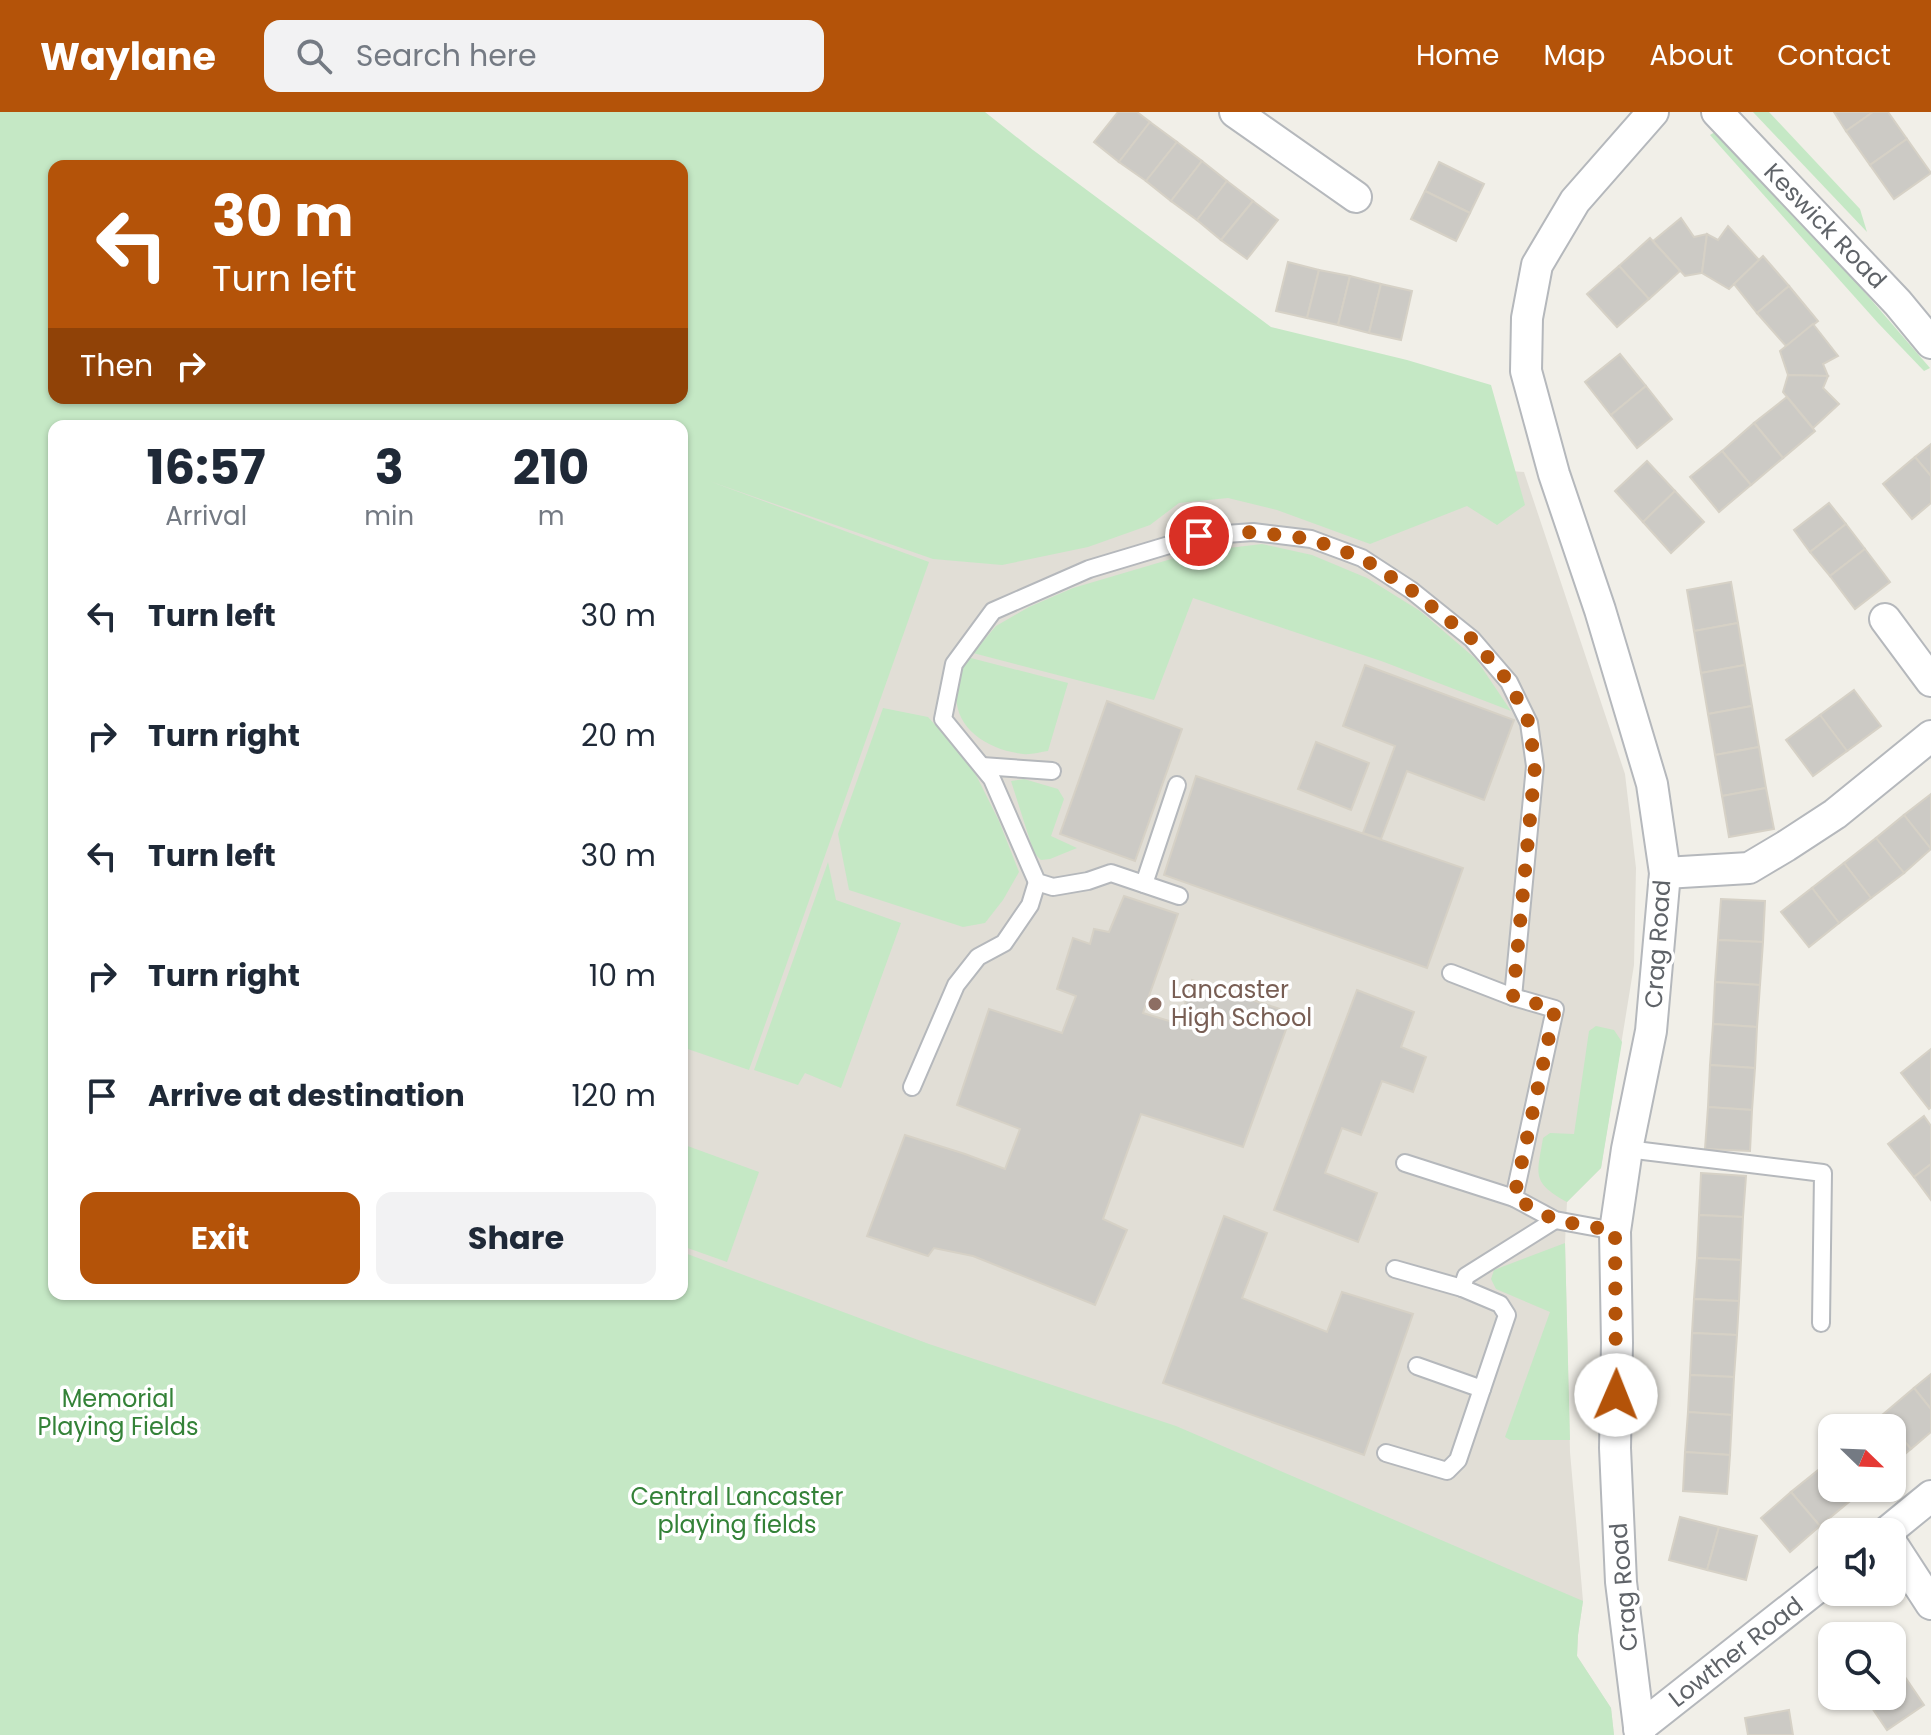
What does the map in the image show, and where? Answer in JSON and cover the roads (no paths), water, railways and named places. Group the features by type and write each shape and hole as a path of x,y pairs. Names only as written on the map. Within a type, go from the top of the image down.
{"street":[{"path":"1235,112 1356,197"},
{"name":"Crag Road","path":"1640,1732 1621,1582 1615,1448 1615,1231 1627,1149 1651,1031 1665,873 1652,784 1600,610 1554,474 1526,371 1527,318 1537,265 1575,201 1653,112"},
{"name":"Keswick Road","path":"1717,112 1898,303 1931,343"},
{"path":"1885,619 1931,681"},
{"path":"1665,873 1749,868 1835,814 1931,736"},
{"path":"1904,1518 1931,1496"},
{"path":"1906,1566 1931,1604"},
{"name":"Lowther Road","path":"1640,1732 1818,1587"}],"lane":[{"path":"912,1087 956,985 978,957 1004,943 1030,905 1037,882 992,779 943,719 954,664 993,611 1089,569 1199,536 1253,532 1311,539 1362,558 1411,590 1472,639 1509,682 1529,723 1535,766 1513,997"},
{"path":"982,766 1052,771"},
{"path":"1144,884 1177,785"},
{"path":"1037,882 1053,887 1111,873 1179,896"},
{"path":"1451,973 1555,1009 1514,1198"},
{"path":"1627,1149 1823,1173 1821,1323"},
{"path":"1405,1163 1514,1198 1555,1220 1615,1231"},
{"path":"1462,1288 1466,1276 1555,1220"},
{"path":"1386,1453 1447,1471 1458,1460 1507,1315 1500,1304 1462,1288 1395,1269"},
{"path":"1417,1366 1482,1389"}],"place":[{"name":"Lancaster High School","path":"1155,1004"}],"park label":[{"name":"Memorial Playing Fields","path":"118,1413"},
{"name":"Central Lancaster playing fields","path":"737,1511"}]}
